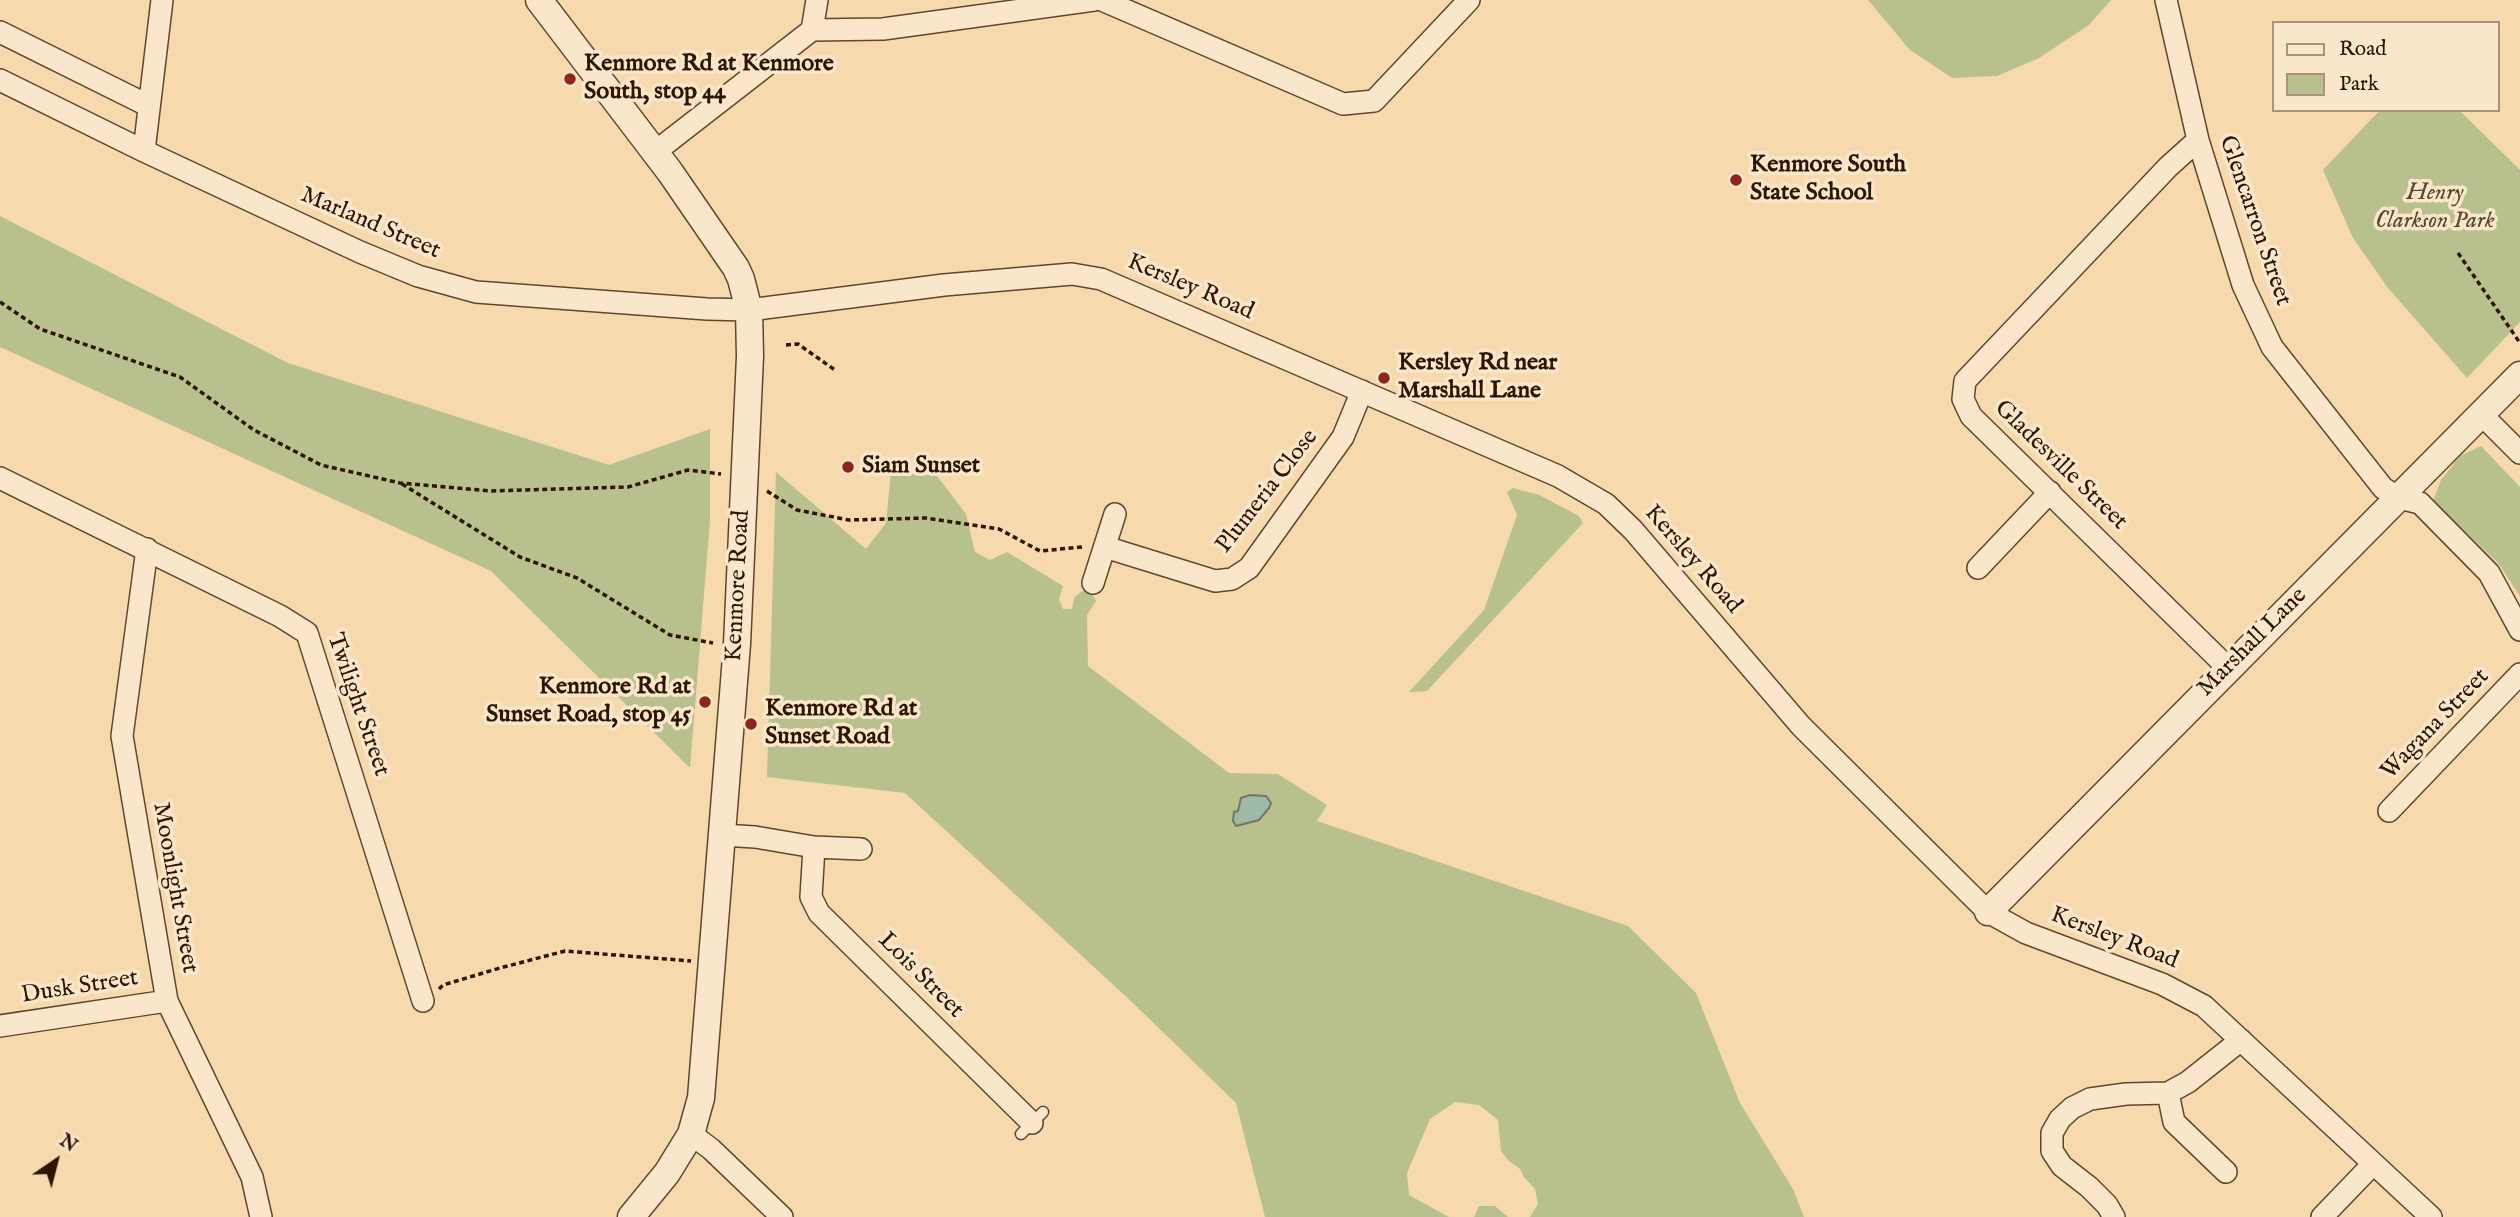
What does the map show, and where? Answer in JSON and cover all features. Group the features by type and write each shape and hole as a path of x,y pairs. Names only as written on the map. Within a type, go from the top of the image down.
{"street":[{"path":"144,151 162,0"},
{"name":"Kenmore Road","path":"539,0 655,152 736,268 749,310 750,356 737,644 701,1098 691,1134 667,1172 631,1217"},
{"path":"812,30 817,0"},
{"path":"655,152 812,30 883,29 1094,0"},
{"path":"1102,0 1343,104 1374,101 1469,0"},
{"name":"Glencarron Street","path":"2166,0 2198,140 2244,285 2272,347 2383,488 2399,498 2420,503 2489,573 2520,630"},
{"path":"0,32 149,106"},
{"name":"Marland Street","path":"0,80 144,151 360,252 418,276 476,292 749,310"},
{"name":"Gladesville Street","path":"2198,140 2168,166 1965,381 1964,399 1971,416 2228,668"},
{"name":"Kersley Road","path":"749,310 944,285 1072,274 1101,279 1558,476 1606,504 1633,530 1801,726 1987,912 2026,933 2162,984 2204,1006 2431,1217"},
{"name":"Marshall Lane","path":"1987,912 2520,375"},
{"name":"Plumeria Close","path":"1105,547 1215,581 1232,579 1249,568 1343,437 1362,391"},
{"path":"2481,414 2520,453"},
{"name":"Twilight Street","path":"0,478 280,616 307,633 424,1001"},
{"path":"1978,568 2050,492"},
{"path":"1093,583 1115,514"},
{"name":"Moonlight Street","path":"147,549 121,736 167,1001 252,1177 261,1217"},
{"name":"Wagana Street","path":"2389,811 2520,674"},
{"path":"721,835 755,837 814,847 861,849"},
{"name":"Lois Street","path":"814,847 811,897 819,913 1032,1123"},
{"name":"Dusk Street","path":"0,1026 167,1001"},
{"path":"2113,1217 2106,1205 2089,1187 2062,1166 2052,1151 2052,1133 2060,1119 2072,1108 2090,1099 2126,1094 2168,1093 2188,1082 2241,1040"},
{"path":"2168,1093 2174,1122 2226,1172"},
{"path":"691,1134 782,1217"},
{"path":"2322,1217 2373,1164"}],"path":[{"path":"2458,253 2520,343"},
{"path":"0,302 40,329 180,377 254,430 321,465 400,483 490,491 628,487 688,470 744,477 797,510 849,520 926,518 999,530 1040,551 1105,547"},
{"path":"786,345 798,344 835,370"},
{"path":"400,483 520,557 577,578 670,635 716,644 737,644"},
{"path":"424,1001 443,985 565,951 710,964"}],"green space":[{"path":"1868,0 2111,0 2089,25 2039,58 1997,76 1952,78 1910,50"},
{"name":"Henry Clarkson Park","path":"2378,112 2461,112 2520,170 2520,322 2467,378 2388,288 2353,238 2323,170"},
{"path":"0,216 288,363 609,465 710,429 710,520 690,768 491,571 0,347"},
{"path":"2481,446 2520,487 2520,596 2498,563 2433,501 2441,480 2460,456"},
{"path":"891,471 937,476 966,514 975,552 990,560 1007,552 1063,586 1059,599 1063,609 1072,609 1074,598 1082,591 1091,592 1096,601 1087,615 1088,666 1229,773 1278,774 1327,805 1317,821 1628,926 1696,993 1740,1103 1793,1189 1804,1217 1530,1217 1538,1204 1535,1189 1520,1169 1501,1151 1498,1120 1479,1105 1455,1102 1430,1119 1407,1173 1409,1195 1449,1217 1265,1217 1236,1103 1133,1003 905,793 767,777 776,472 866,549 886,523"},
{"path":"1513,488 1539,495 1579,516 1583,523 1427,691 1409,692 1484,610 1517,515 1507,492"},
{"path":"1479,1206 1495,1206 1508,1217 1474,1217"}],"shaded area":[{"path":"1250,795 1266,796 1271,803 1269,808 1259,820 1236,826 1233,821 1234,812 1238,811 1241,798"}],"place":[{"name":"Kenmore Rd at Kenmore South, stop 44","path":"570,79"},
{"name":"Kenmore South State School","path":"1736,180"},
{"name":"Kersley Rd near Marshall Lane","path":"1384,378"},
{"name":"Siam Sunset","path":"848,467"},
{"name":"Kenmore Rd at Sunset Road, stop 45","path":"705,702"},
{"name":"Kenmore Rd at Sunset Road","path":"751,724"}]}
